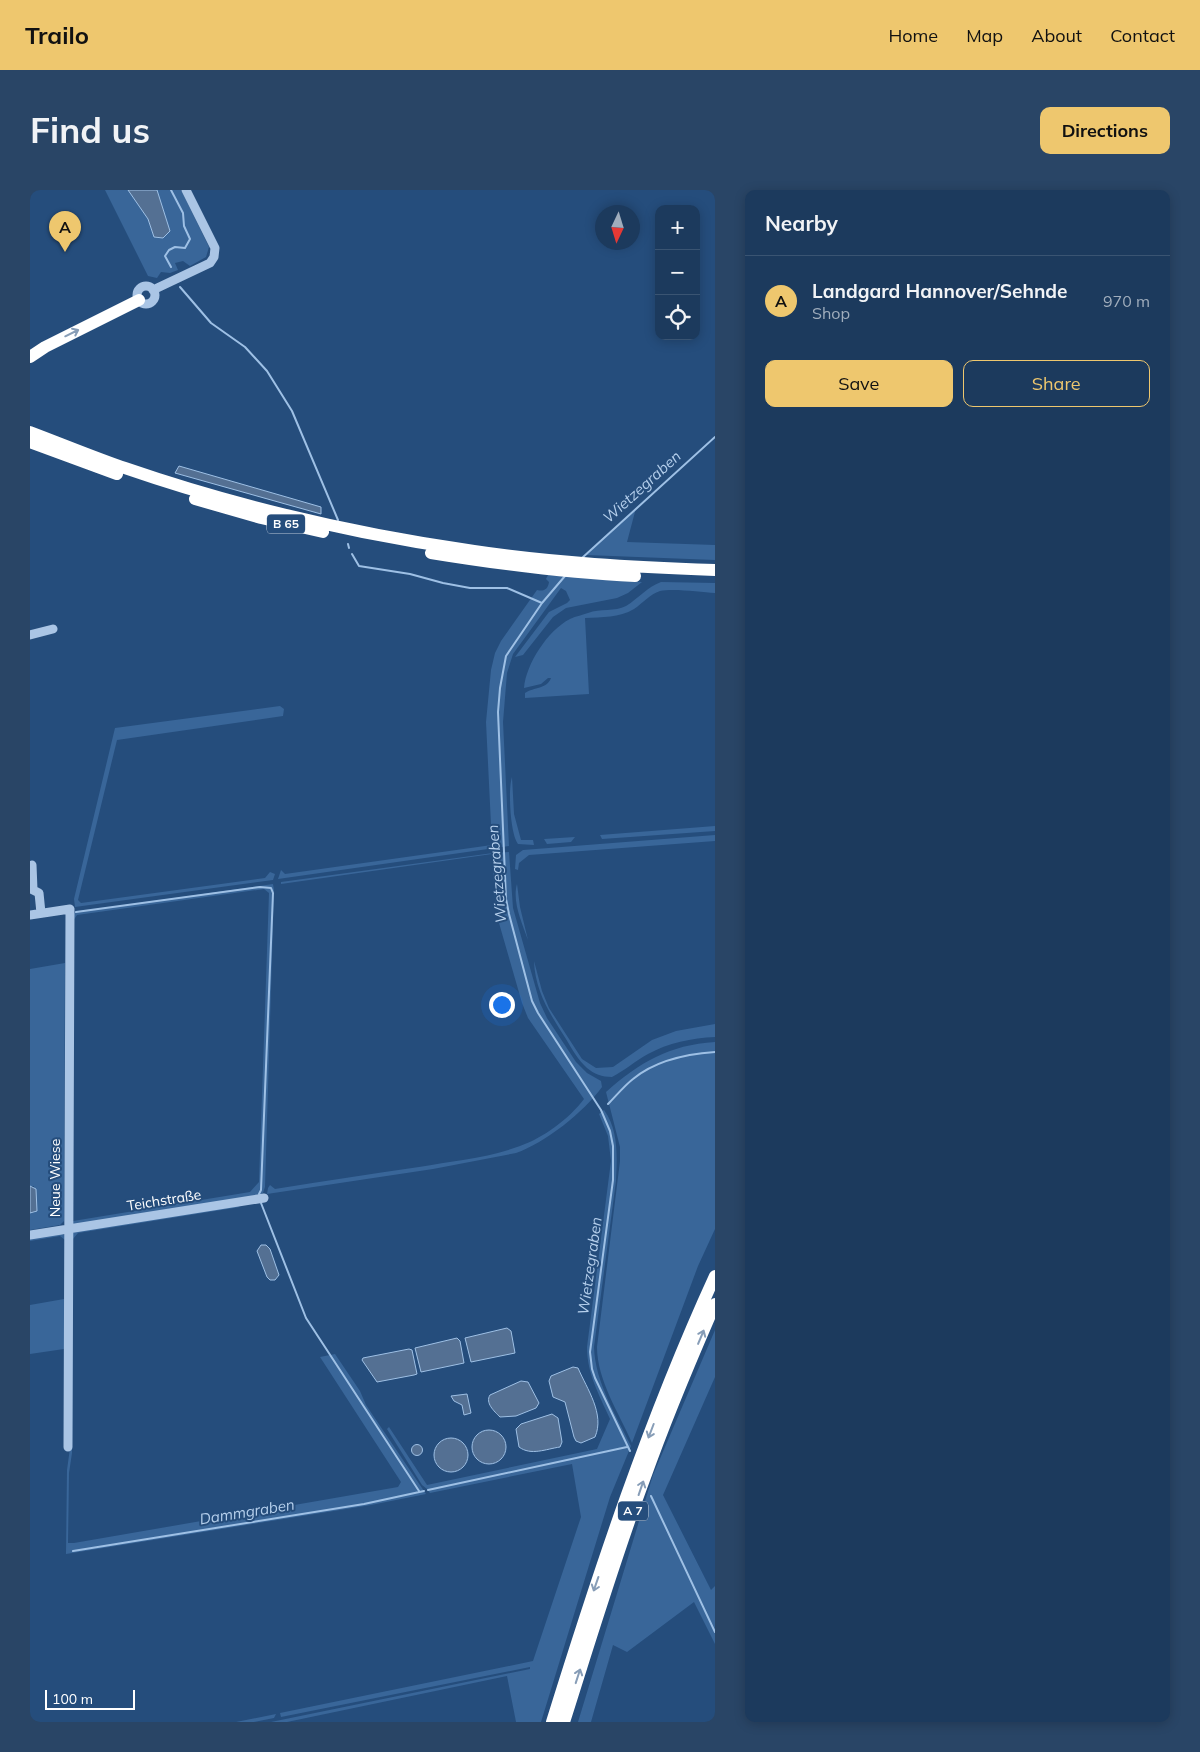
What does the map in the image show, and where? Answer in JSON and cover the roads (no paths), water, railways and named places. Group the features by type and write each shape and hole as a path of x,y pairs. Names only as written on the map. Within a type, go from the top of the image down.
{"highway":[{"path":"30,357 44,346 139,300"},
{"path":"30,422 57,443"},
{"name":"B 65","path":"30,432 125,468 177,485 274,512 401,540 553,565"},
{"name":"B 65","path":"30,442 121,476 261,518 399,548 473,560 715,579"},
{"name":"B 65","path":"582,568 715,570"},
{"name":"A 7","path":"552,1722 590,1600 634,1474 669,1384 715,1276"},
{"name":"A 7","path":"564,1722 601,1603 645,1477 674,1400 715,1304"}],"street":[{"path":"139,300 146,304 153,301 155,298 153,290 210,263 214,257 215,248 186,190"},
{"path":"30,635 53,629"},
{"path":"30,915 41,913 39,893 33,890 32,865"},
{"name":"Neue Wiese","path":"41,913 70,909 68,1447"},
{"name":"Teichstraße","path":"30,1235 264,1198"}],"waterway":[{"path":"171,190 183,213 184,226 190,239 185,248 175,247 169,250 165,256 171,267"},
{"path":"180,287 211,323 245,347 267,371 292,411 338,520"},
{"name":"Wietzegraben","path":"582,558 715,437"},
{"path":"348,544 349,548"},
{"path":"352,554 359,566 410,574 470,588 507,588 542,603"},
{"name":"Wietzegraben","path":"565,576 542,603 506,656 500,688 498,712 506,899 532,1001 601,1110 610,1131 613,1146 613,1180 590,1352 595,1378 630,1451"},
{"path":"76,912 260,887 271,888 273,893 261,1190 259,1194"},
{"path":"608,1104 630,1082 651,1067 682,1056 715,1052"},
{"path":"261,1203 306,1318 419,1491"},
{"name":"Dammgraben","path":"428,1490 627,1447"},
{"name":"Dammgraben","path":"73,1551 364,1504 424,1491"},
{"name":"Wietzegraben","path":"651,1496 715,1632"}],"place":[{"name":"Landgard Hannover/Sehnde","path":"65,252"}]}
